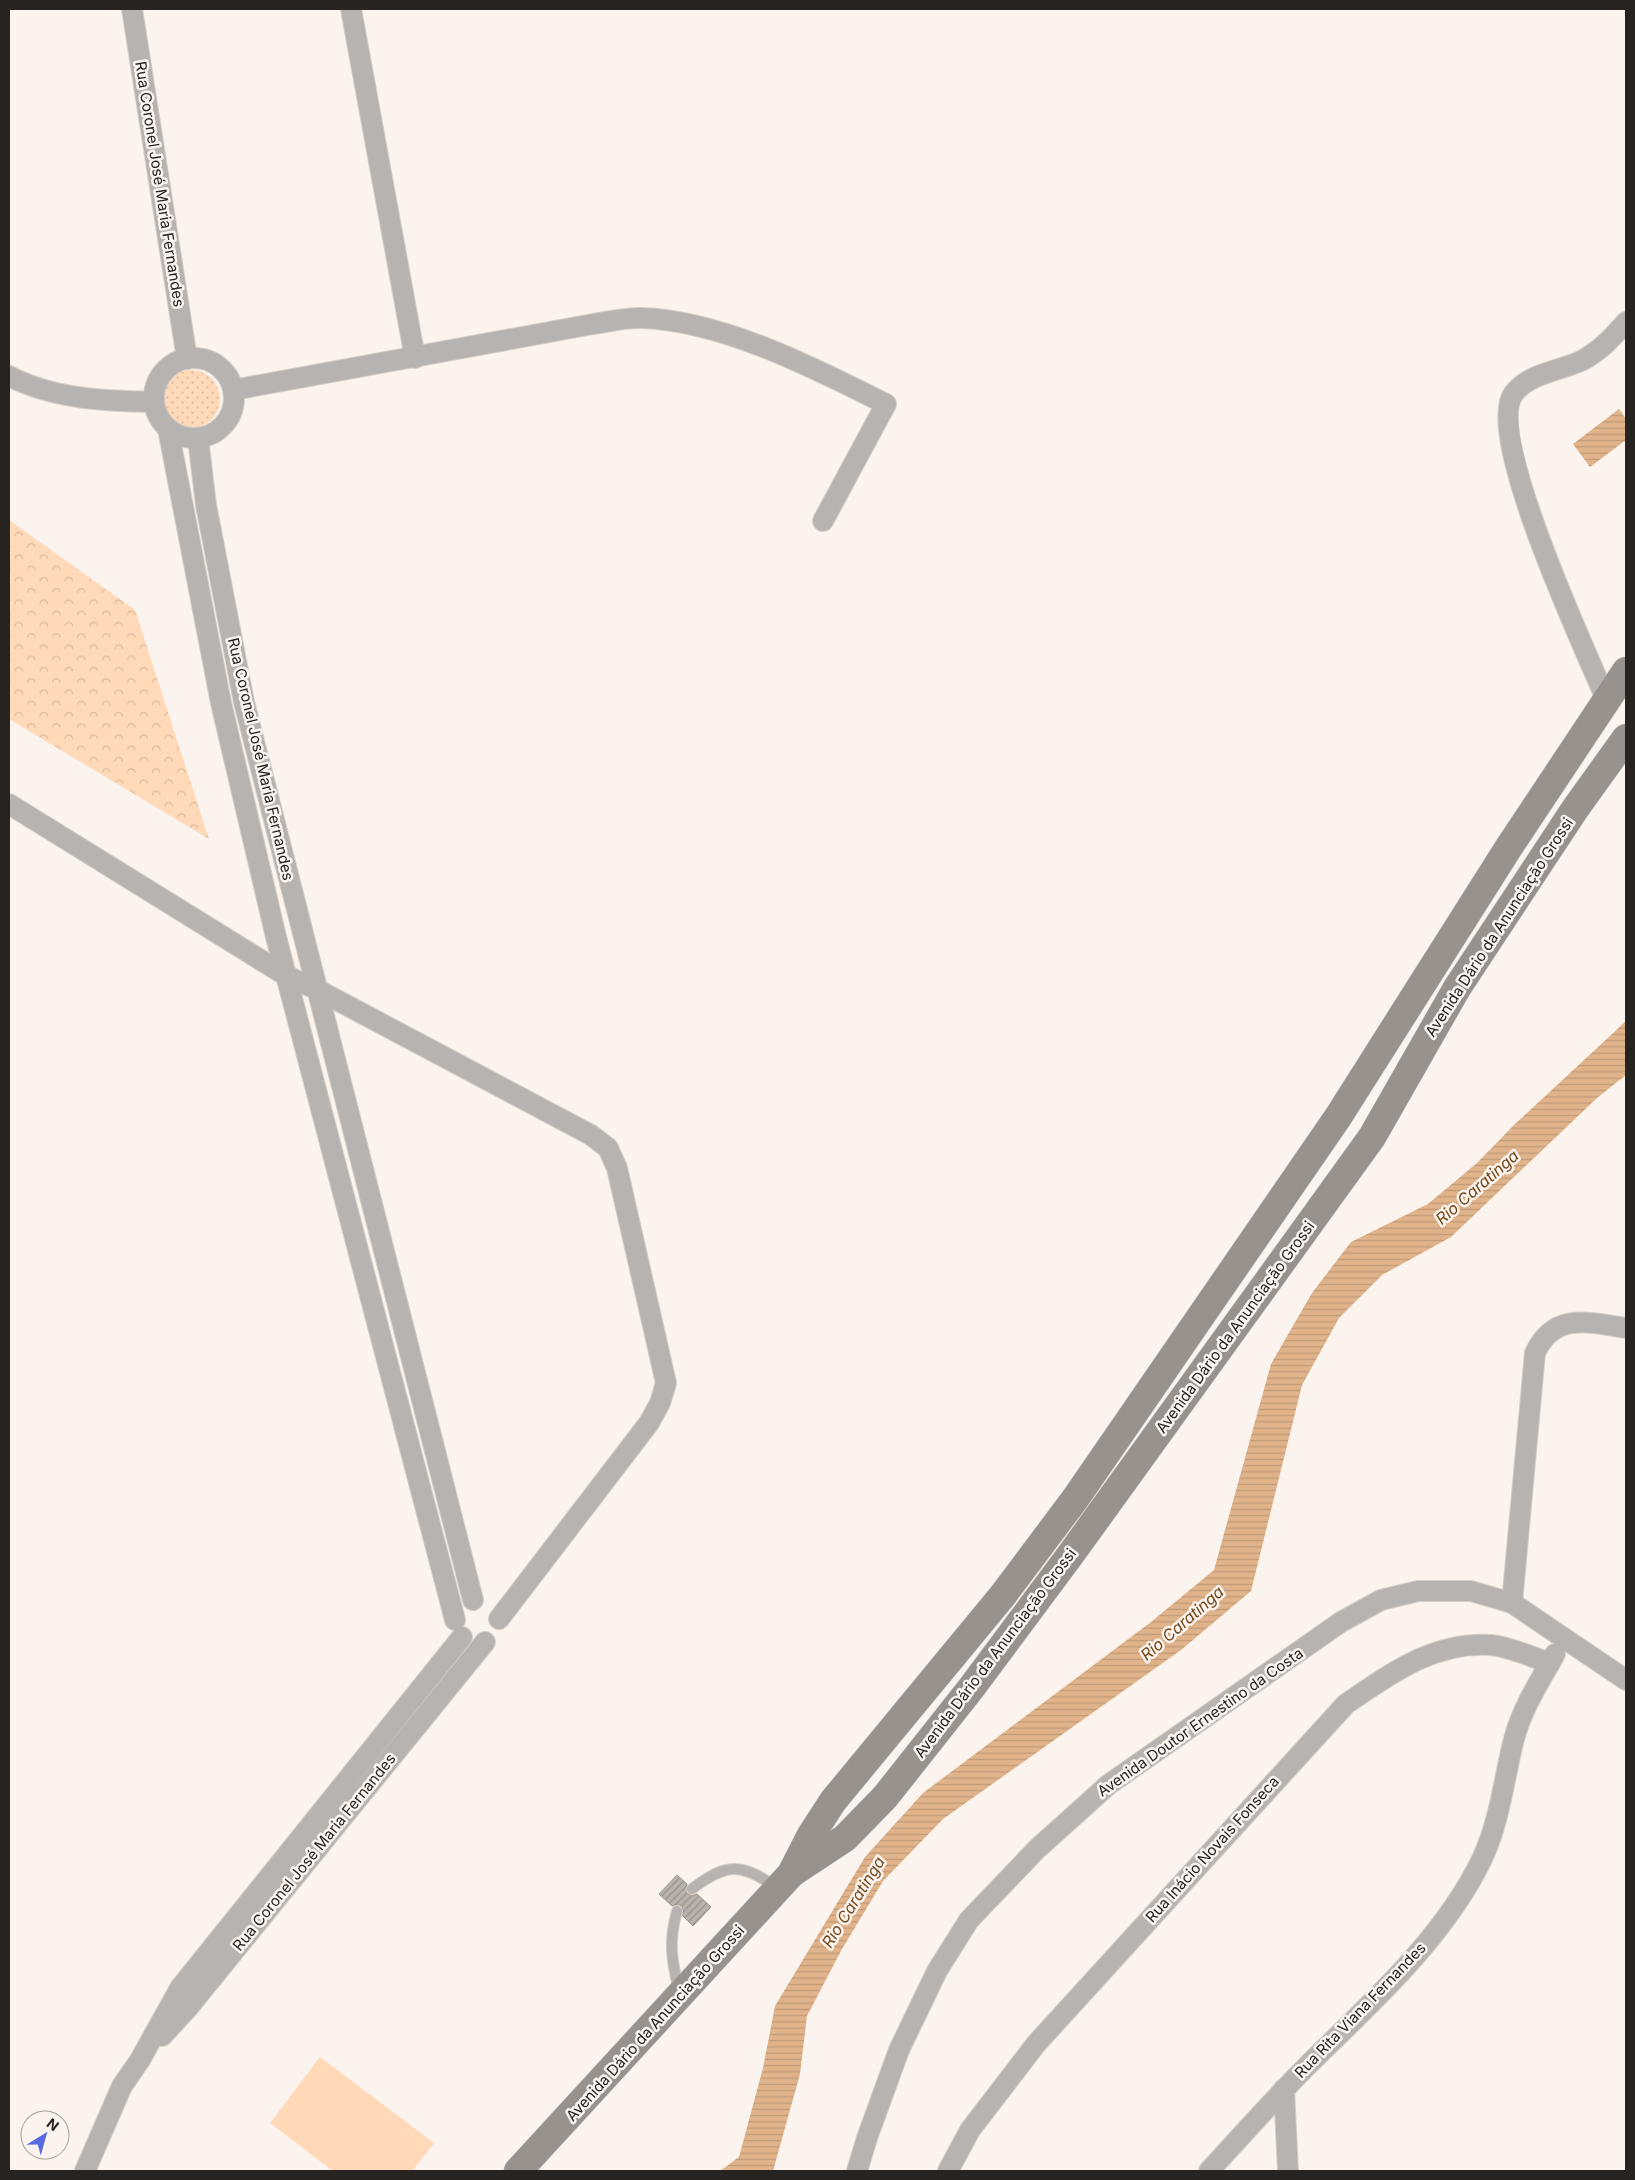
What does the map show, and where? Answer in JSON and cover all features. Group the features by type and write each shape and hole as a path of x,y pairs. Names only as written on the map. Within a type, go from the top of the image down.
{"main road":[{"name":"Avenida Dário da Anunciação Grossi","path":"518,2171 784,1881 833,1801 1003,1595 1075,1499 1338,1117 1509,846 1626,671"},
{"name":"Avenida Dário da Anunciação Grossi","path":"784,1881 845,1838 885,1797 972,1688 1089,1530 1372,1137 1457,988 1575,809 1626,738"},
{"path":"1338,1117 1372,1137"}],"street":[{"name":"Rua Coronel José Maria Fernandes","path":"132,9 187,358"},
{"path":"351,9 415,358"},
{"path":"233,390 593,324 640,318 678,322 737,338 815,368 886,404 823,521"},
{"path":"1606,699 1534,530 1508,433 1508,407 1513,394 1528,380 1580,361 1604,348 1626,322"},
{"path":"187,358 201,359 214,364 224,372 233,390 232,412 226,424 215,433 198,438 178,436 168,429 159,419 154,402 157,382 164,372 174,363 187,358"},
{"path":"9,376 30,387 102,401 154,402"},
{"path":"9,804 285,975 318,990 591,1135 608,1148 617,1168 666,1383 660,1403 649,1423 499,1619 496,1633 485,1642 471,1642 458,1628 285,975 221,703 168,429"},
{"name":"Rua Coronel José Maria Fernandes","path":"198,438 206,505 244,702 473,1600"},
{"path":"276,937 283,930 294,933 306,942"},
{"path":"1512,1603 1535,1353 1542,1338 1558,1325 1594,1323 1626,1328"},
{"name":"Avenida Doutor Ernestino da Costa","path":"857,2171 899,2050 937,1971 968,1920 1037,1849 1108,1784 1341,1622 1382,1600 1418,1591 1471,1591 1512,1603 1626,1680"},
{"path":"458,1628 460,1607 473,1600 487,1602 493,1606 499,1619"},
{"name":"Rua Coronel José Maria Fernandes","path":"85,2171 122,2086 140,2060 180,1988 458,1628"},
{"name":"Rua Rita Viana Fernandes","path":"1209,2171 1284,2089 1418,1952 1457,1898 1482,1858 1502,1798 1515,1737 1531,1696 1564,1639"},
{"name":"Rua Coronel José Maria Fernandes","path":"140,2060 187,2009 485,1642"},
{"name":"Rua Inácio Novais Fonseca","path":"948,2171 970,2130 1036,2044 1346,1704 1403,1665 1449,1648 1492,1645 1550,1664"},
{"path":"1594,1660 1626,1663"},
{"path":"1284,2089 1288,2171"}],"lane":[{"path":"692,1889 707,1877 727,1869 742,1869 784,1881"},
{"path":"677,1911 673,1927 671,1956 680,1995"}],"green space":[{"path":"185,370 197,370 212,378 220,393 220,405 212,420 197,428 185,428 170,420 162,405 162,393 170,378"},
{"path":"9,520 135,610 209,839 9,719"},
{"path":"320,2057 434,2143 412,2171 333,2171 270,2123"}],"water":[{"path":"1619,409 1626,419 1626,440 1590,467 1573,444"},
{"name":"Rio Caratinga","path":"1626,1021 1626,1075 1597,1098 1451,1237 1382,1275 1339,1318 1302,1385 1251,1591 1181,1650 943,1819 883,1881 842,1949 807,2016 800,2074 773,2171 720,2171 739,2157 763,2068 775,2006 865,1857 923,1793 1151,1622 1214,1570 1271,1364 1312,1293 1351,1242 1428,1204 1477,1163 1514,1125"}],"building":[{"path":"677,1875 687,1884 687,1893 692,1896 697,1894 711,1907 693,1926 683,1916 682,1906 678,1904 672,1906 659,1894"}]}
